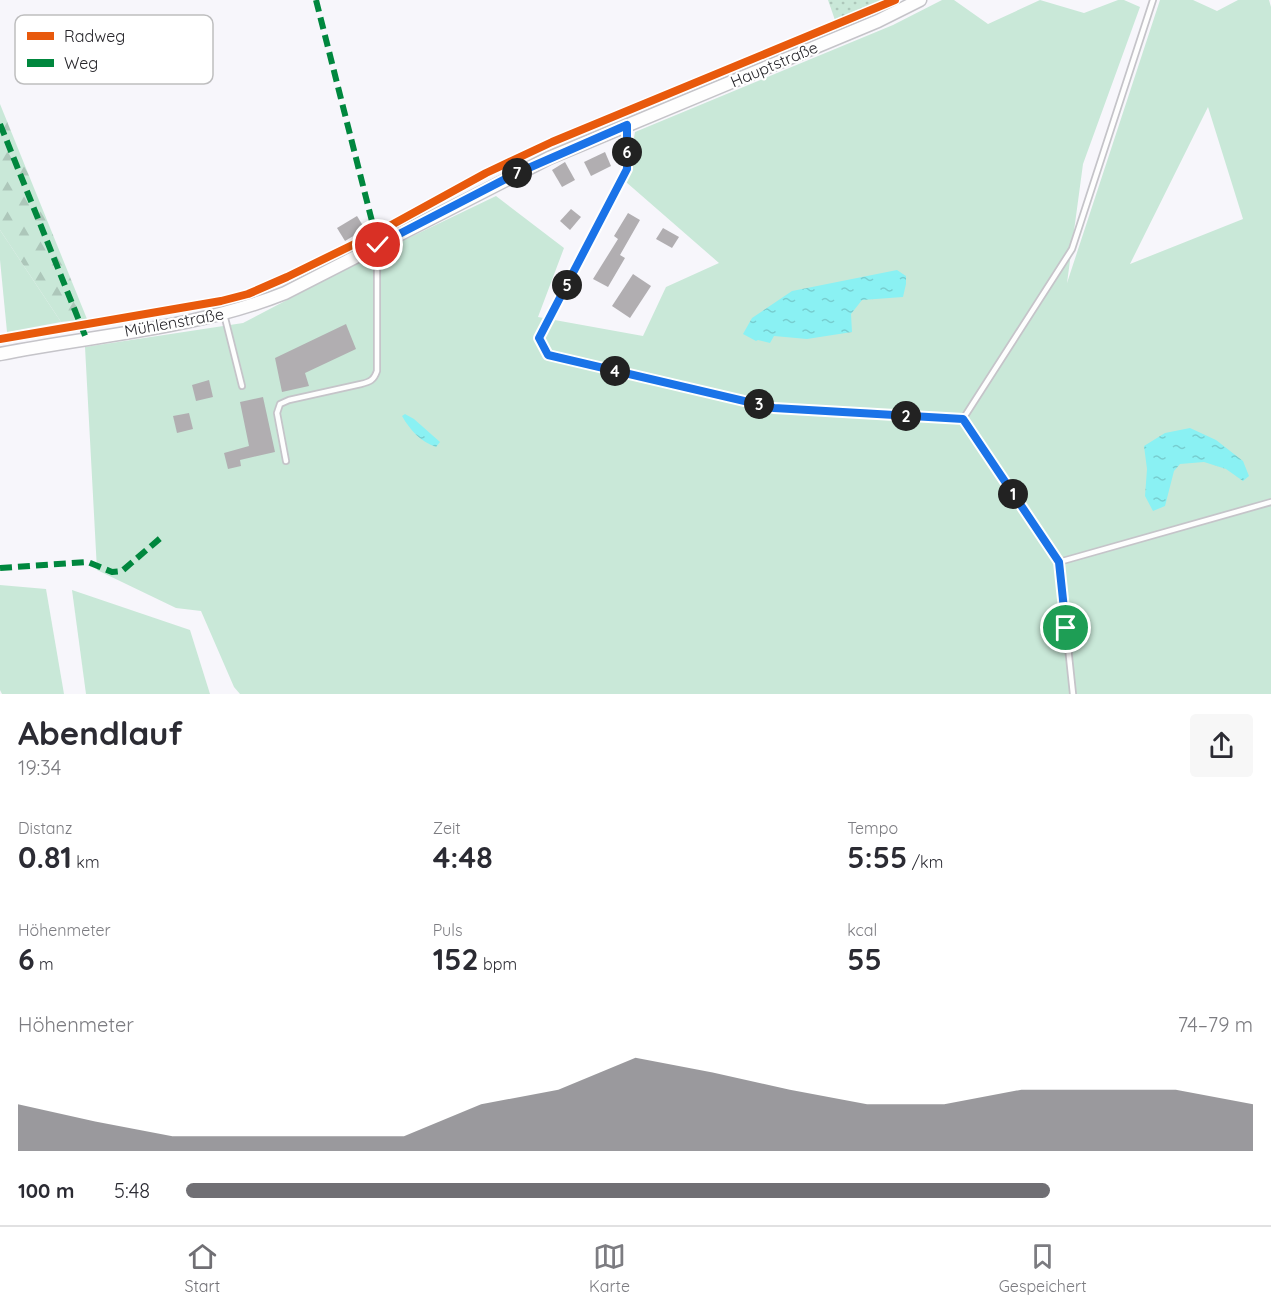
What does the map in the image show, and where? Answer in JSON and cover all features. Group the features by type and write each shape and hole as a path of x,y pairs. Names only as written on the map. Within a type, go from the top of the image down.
{"main road":[{"name":"Hauptstraße","path":"627,125 878,21 920,0"},
{"name":"Mühlenstraße","path":"0,354 224,314 251,306 285,292 373,248 517,173 627,125"},
{"name":"Mühlenstraße","path":"0,349 39,346"}],"lane":[{"path":"963,419 1072,249 1153,0"},
{"path":"627,125 627,169 539,338 548,355 774,408 963,419"},
{"path":"286,460 277,413 280,404 371,381 375,378 377,371 377,259 373,248"},
{"path":"224,314 242,386"},
{"path":"963,419 1059,562 1073,694"},
{"path":"1059,562 1271,502"}],"green space":[{"path":"828,0 888,0 836,23"},
{"path":"942,0 954,0 988,24 1040,0 1084,13 1118,0 1124,0 1140,7 1083,164 1067,283 1160,0 1193,0 1217,11 1238,0 1269,0 1271,7 1271,694 240,694 234,687 201,611 176,608 97,570 85,347 243,323 369,257 496,196 564,248 538,317 643,336 666,287 719,263 626,182 635,132 893,25","holes":["1208,107 1243,219 1130,264"]},
{"path":"0,104 87,319 61,322 0,230"},
{"path":"0,230 61,322 7,332 0,260"},
{"path":"0,585 46,589 64,694 2,694 0,690"},
{"path":"72,590 190,630 210,694 86,694"}],"water":[{"path":"897,270 906,276 903,297 862,300 851,314 852,332 807,339 774,336 770,343 756,341 743,334 752,318 792,291"},
{"path":"405,414 440,442 436,447 425,442 412,431 402,416"},
{"path":"1190,428 1216,440 1243,461 1249,476 1243,481 1226,469 1204,462 1180,464 1174,471 1165,506 1153,511 1145,496 1147,469 1144,446 1165,433"}],"building":[{"path":"605,152 611,166 591,176 584,162"},
{"path":"565,162 575,180 562,187 552,170"},
{"path":"571,209 581,217 570,230 560,221"},
{"path":"628,213 640,220 620,255 625,258 608,287 593,279 618,239 614,236"},
{"path":"357,216 365,229 345,241 337,228"},
{"path":"663,228 679,237 672,248 656,239"},
{"path":"633,274 651,286 630,318 612,306"},
{"path":"346,324 356,349 305,373 309,386 282,392 275,358"},
{"path":"209,380 213,397 196,401 192,385"},
{"path":"263,397 275,452 240,460 241,466 228,469 224,453 249,446 240,402"},
{"path":"189,413 193,429 177,433 173,416"}],"marked path":[{"path":"316,0 378,245"},
{"path":"0,124 86,338"},
{"path":"0,568 88,562 112,572 122,571 164,535"}],"cycle path":[{"path":"0,339 221,301 248,294 375,234 486,173 552,142 895,0"}],"route":[{"path":"378,245 517,173 627,125 627,169 539,338 548,355 774,408 963,419 1059,562 1066,628"}]}
